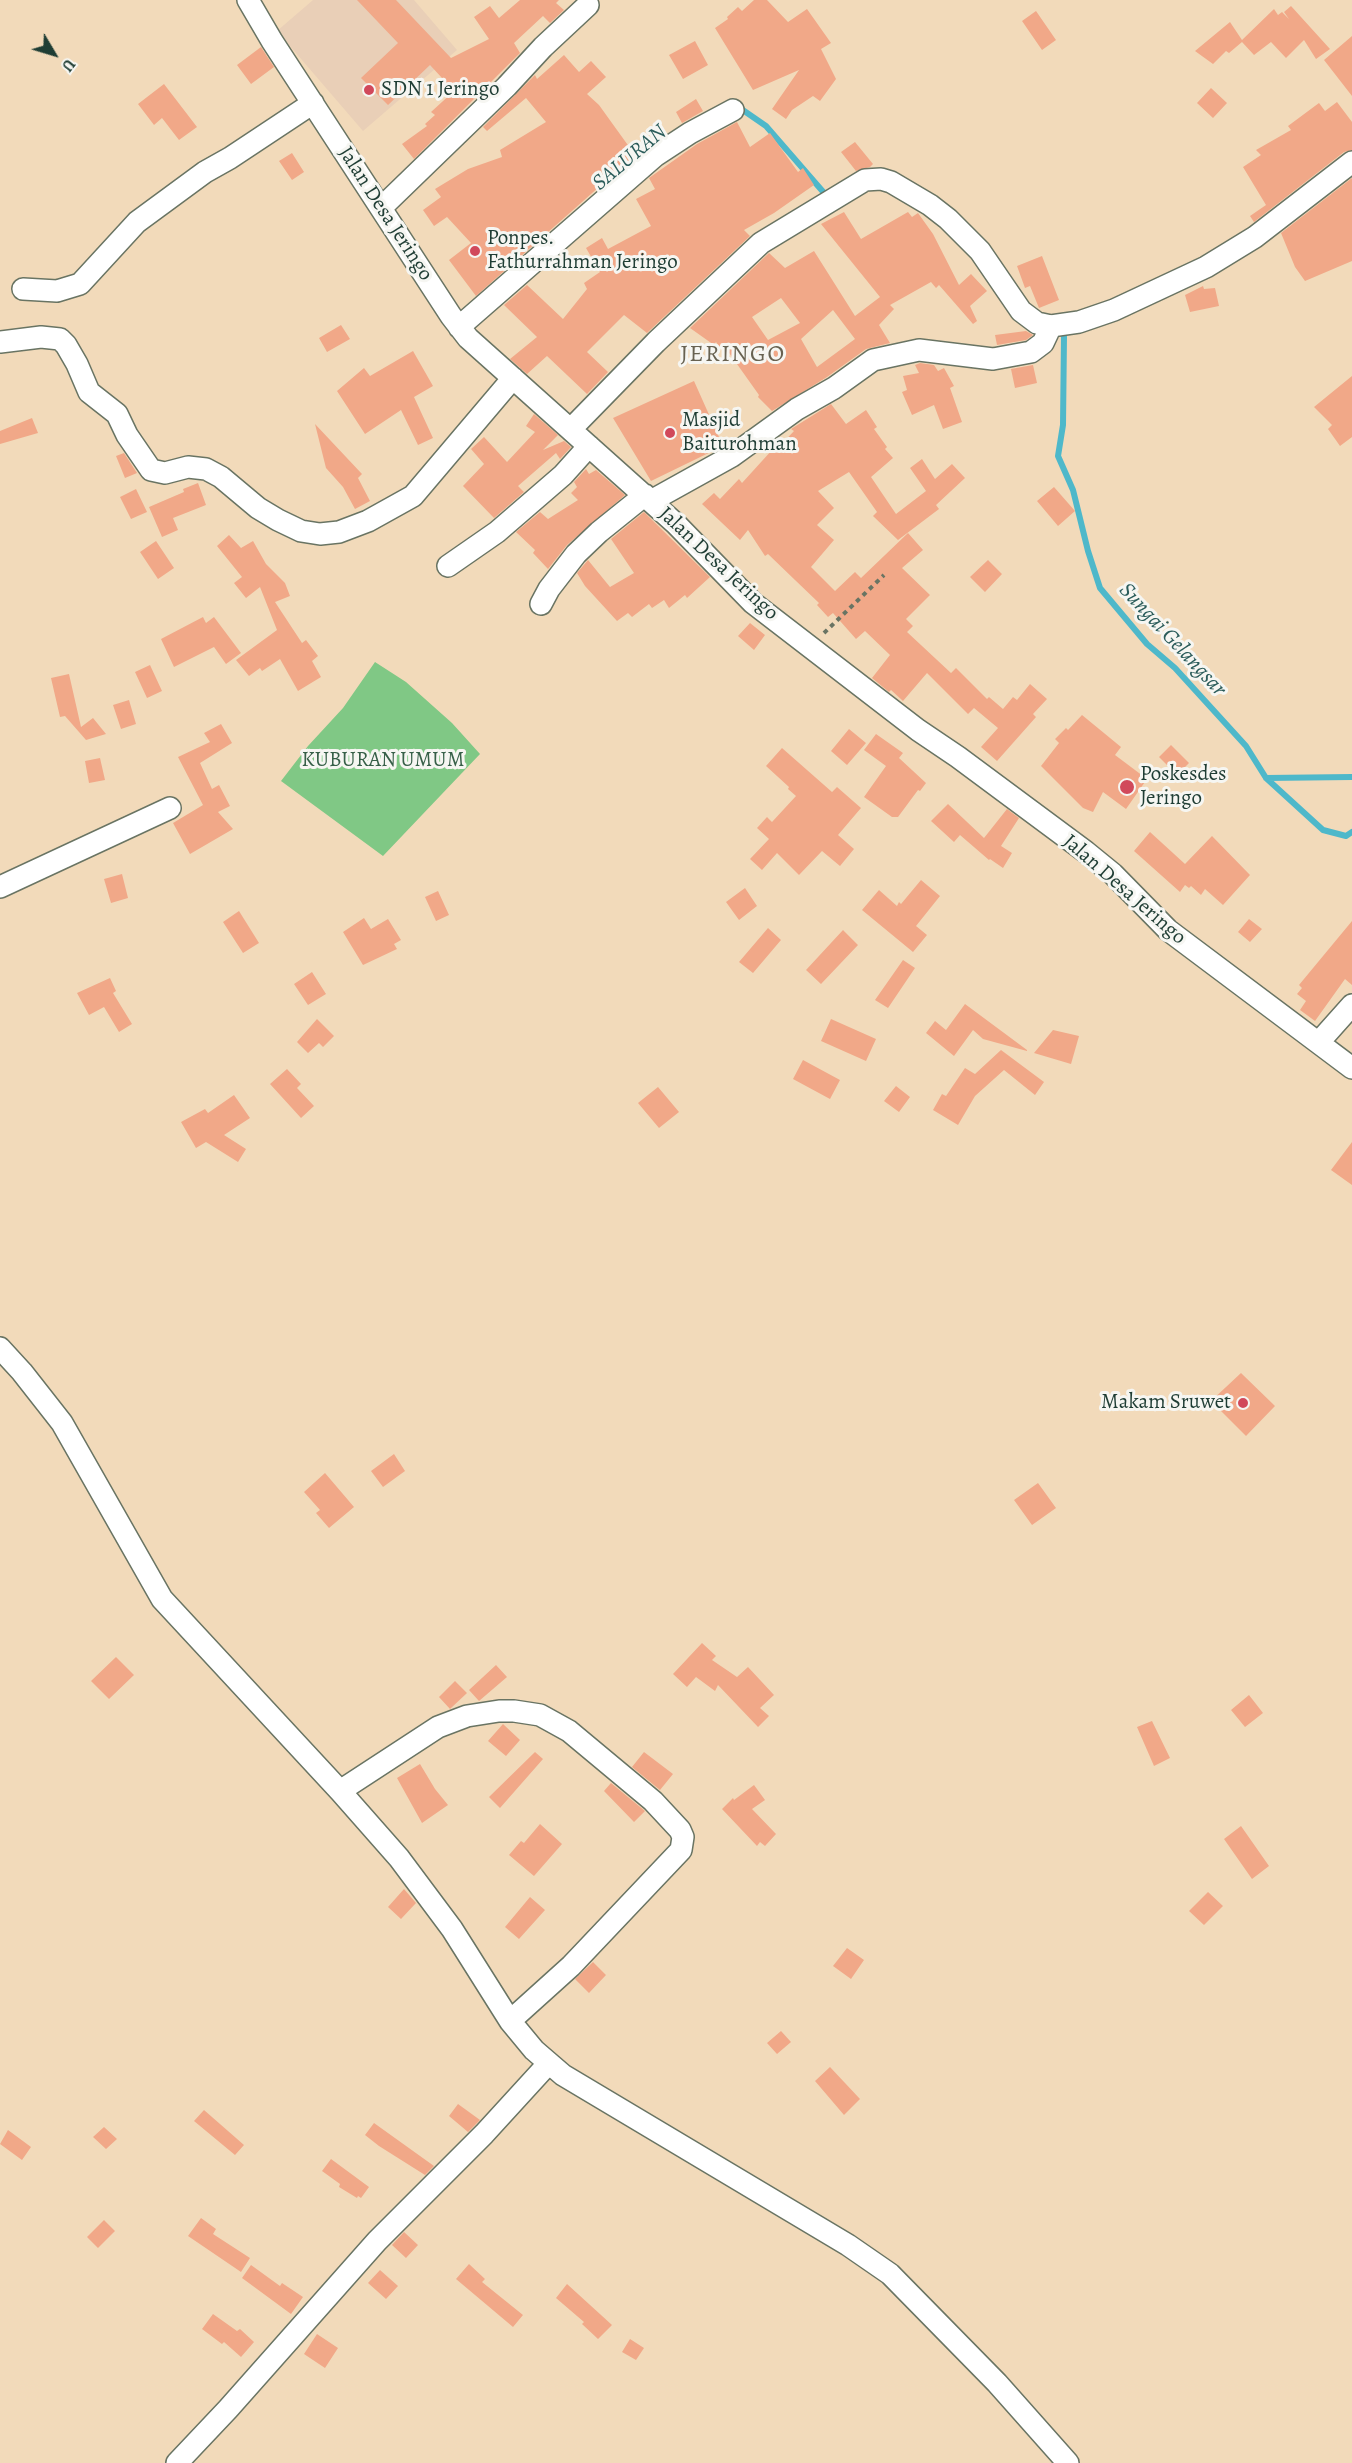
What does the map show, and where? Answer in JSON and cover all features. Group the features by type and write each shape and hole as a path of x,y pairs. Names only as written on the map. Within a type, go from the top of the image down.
{"street":[{"name":"Jalan Desa Jeringo","path":"248,0 459,327 648,498 753,603 918,730 1086,852 1113,874 1168,930 1352,1068"},
{"path":"381,208 588,5"},
{"path":"23,289 57,291 80,284 137,222 205,172 314,103"},
{"path":"459,327 655,156 690,133 733,110"},
{"path":"571,429 656,342 761,243 836,196 870,179 881,179 898,185 948,219 980,251 1021,311 1037,323 1051,326 1079,322 1114,310 1206,267 1255,237 1352,162"},
{"path":"541,604 549,589 576,554 599,532 648,498 732,456 797,409 834,388 873,360 919,350 993,359 1030,352 1040,348 1051,326"},
{"path":"0,342 41,337 60,339 77,364 89,392 117,414 127,435 151,470 165,473 188,467 206,469 221,477 258,508 278,520 301,531 320,534 339,532 368,521 413,496 513,378"},
{"path":"448,566 497,532 562,475 589,446"},
{"path":"0,887 170,808"},
{"path":"1319,1042 1352,1005"},
{"path":"0,1348 62,1423 153,1586 171,1611 385,1841 465,1948 510,2021 548,2064 848,2245 890,2274 990,2375 1068,2463"},
{"path":"340,1791 445,1724 483,1713 514,1711 540,1715 569,1731 653,1801 680,1830 684,1837 681,1850 571,1966 510,2021"},
{"path":"177,2463 377,2241 484,2134 548,2064"}],"path":[{"path":"810,645 884,575"}],"shaded area":[{"name":"SDN 1 Jeringo","path":"313,0 414,0 457,50 363,131 277,31"}],"green space":[{"name":"KUBURAN UMUM","path":"375,662 406,682 452,723 480,754 383,856 281,781 308,746 343,708"}],"building":[{"path":"357,0 396,0 451,58 489,39 474,17 490,6 499,18 520,0 559,0 556,3 564,10 550,23 543,16 514,43 520,53 414,159 402,144 427,126 425,124 435,115 431,112 454,91 430,65 388,105 361,78 398,43"},
{"path":"754,0 767,0 788,22 807,9 831,43 821,49 836,79 820,101 813,96 792,110 786,119 772,109 799,70 753,90 715,28 728,19 727,17 738,7 742,11"},
{"path":"1291,6 1330,49 1316,59 1304,40 1286,58 1271,42 1254,55 1242,42 1229,53 1226,51 1213,64 1195,51 1230,22 1242,40 1274,9 1278,15 1282,12 1289,19 1284,12"},
{"path":"1036,11 1056,40 1042,50 1022,21"},
{"path":"1352,36 1352,96 1324,60"},
{"path":"695,41 708,65 683,79 669,55"},
{"path":"261,47 274,67 251,84 237,65"},
{"path":"564,55 579,72 591,61 606,77 587,94 599,105 635,155 476,296 449,260 471,243 447,217 434,226 423,210 441,197 435,189 468,169 502,157 500,150 546,122 526,98 487,131 483,127 535,75 537,79"},
{"path":"164,84 197,127 179,140 162,118 154,125 138,104"},
{"path":"1211,88 1227,103 1213,118 1197,103"},
{"path":"696,99 703,111 682,123 676,112"},
{"path":"1337,102 1352,122 1352,150 1344,152 1254,222 1250,216 1266,205 1243,167 1261,155 1256,150 1291,130 1288,126 1319,103 1325,111"},
{"path":"737,122 750,147 770,133 798,172 803,168 814,185 774,213 744,230 750,236 647,333 624,315 587,352 608,372 587,394 547,356 527,374 510,359 537,337 504,305 527,285 563,319 587,289 584,283 600,272 586,248 602,238 608,249 651,226 636,199 655,189 649,178 697,144"},
{"path":"855,142 873,164 870,167 856,171 841,152"},
{"path":"292,153 304,172 292,180 279,161"},
{"path":"1352,178 1352,261 1305,281 1295,267 1281,233"},
{"path":"844,212 861,239 908,212 912,217 918,213 933,234 959,285 971,274 987,291 970,306 977,321 973,324 939,285 936,288 931,282 890,305 894,309 879,325 890,343 866,349 827,377 772,411 758,397 759,395 727,350 724,353 716,342 714,345 690,328 769,253 785,268 814,251 855,316 880,297 821,224","holes":["781,298 800,323 768,340 752,317","833,310 855,339 817,367 801,339"]},
{"path":"1042,256 1059,300 1039,308 1030,286 1025,288 1017,266"},
{"path":"1203,286 1204,289 1215,288 1219,306 1190,312 1185,295"},
{"path":"341,325 350,339 327,352 319,338"},
{"path":"1026,331 1033,335 1026,340 997,345 995,335"},
{"path":"413,351 433,386 414,397 433,438 418,445 401,410 365,434 337,391 364,368 370,376"},
{"path":"920,363 934,365 938,371 944,368 954,386 950,388 962,422 943,429 934,405 912,415 902,392 907,390 903,376 919,373 915,365"},
{"path":"1033,365 1037,383 1015,388 1011,369"},
{"path":"1352,376 1352,437 1340,446 1328,429 1332,425 1314,407"},
{"name":"Masjid Baiturohman","path":"694,381 723,446 651,481 613,418"},
{"path":"831,404 846,424 866,410 877,427 874,429 893,458 871,477 896,514 926,491 910,468 922,459 935,479 952,464 965,478 936,505 939,509 898,540 873,516 877,512 849,472 818,491 834,508 817,525 834,540 811,567 835,591 855,572 861,578 908,533 923,550 902,568 930,595 906,619 913,626 907,632 951,673 956,668 987,699 989,697 1003,709 1013,697 1017,700 1030,684 1047,699 1033,714 1036,717 997,761 981,747 998,728 974,708 968,714 927,673 903,701 891,690 889,692 872,678 890,655 865,631 856,639 833,613 828,617 817,605 819,603 768,554 765,556 748,530 740,540 702,504 714,493 720,499 739,479 742,483 772,450 774,452 794,431 791,429"},
{"path":"534,414 558,435 543,450 564,441 571,447 560,459 556,453 518,486 524,492 494,518 463,486 484,464 471,449 484,437 507,462 535,432 526,426"},
{"path":"32,418 38,433 0,444 0,431"},
{"path":"315,424 362,474 358,478 370,501 355,509 343,487 326,468"},
{"path":"124,453 137,473 125,478 116,456"},
{"path":"586,469 589,474 596,470 625,495 567,545 548,569 533,553 535,550 516,532 540,512 548,519 578,500 571,493 577,487 574,482"},
{"path":"198,483 206,505 173,518 178,530 162,537 149,507 184,492 183,489"},
{"path":"1054,487 1075,511 1058,526 1037,501"},
{"path":"136,489 147,512 131,519 120,497"},
{"path":"644,512 710,577 687,598 685,595 669,608 664,600 652,608 649,604 632,617 628,613 617,621 585,586 577,573 588,560 610,587 634,573 611,539"},
{"path":"229,535 241,548 253,541 266,564 285,583 290,596 275,602 302,643 306,640 318,656 312,661 321,677 298,691 280,659 262,671 260,668 249,676 236,660 277,630 260,587 246,598 234,583 242,577 217,546"},
{"path":"156,541 174,568 158,579 140,552"},
{"path":"988,560 1002,574 985,592 970,577"},
{"path":"203,617 206,623 214,617 241,653 226,664 214,647 174,667 161,639"},
{"path":"750,623 765,635 754,650 738,636"},
{"path":"150,665 162,691 147,698 135,672"},
{"path":"69,674 81,727 93,718 106,734 86,740 65,716 60,717 51,678"},
{"path":"129,700 136,724 121,729 113,705"},
{"path":"1082,715 1121,747 1115,755 1147,779 1126,809 1103,792 1093,812 1083,808 1041,766 1059,743 1055,739 1066,728 1068,730"},
{"path":"221,724 232,743 200,763 212,789 219,785 230,806 218,812 233,829 190,854 173,823 203,805 178,757 210,742 204,733"},
{"path":"849,729 866,743 847,765 831,751"},
{"path":"876,734 903,753 899,758 926,783 898,817 892,817 864,797 886,766 864,750"},
{"path":"1171,745 1189,763 1177,775 1159,757"},
{"path":"782,748 832,792 837,787 861,808 838,835 854,849 840,866 822,851 799,875 777,853 762,870 750,859 769,839 757,828 767,817 772,822 796,796 766,766"},
{"path":"100,758 105,780 89,783 85,761"},
{"path":"948,804 984,838 1007,809 1019,818 1001,846 1012,853 1003,868 989,860 960,835 954,842 931,821"},
{"path":"1150,832 1185,864 1212,836 1250,875 1223,905 1205,889 1201,895 1191,886 1189,888 1185,885 1180,892 1134,851"},
{"path":"122,874 128,898 111,903 104,879"},
{"path":"921,880 940,896 916,926 927,935 913,952 862,910 879,890 897,906 899,902 901,904"},
{"path":"745,888 757,906 739,920 726,902"},
{"path":"438,891 449,915 436,921 425,897"},
{"path":"239,911 259,943 243,953 223,922"},
{"path":"364,918 371,929 388,919 401,940 394,944 397,949 363,965 343,932"},
{"path":"1249,919 1262,929 1250,942 1238,932"},
{"path":"1352,921 1352,985 1345,979 1315,1021 1300,1010 1306,1001 1297,994 1302,988 1299,985"},
{"path":"768,928 781,940 753,973 739,962"},
{"path":"843,930 858,945 821,984 806,970"},
{"path":"903,960 915,968 888,1008 875,1000"},
{"path":"312,972 326,994 308,1005 294,984"},
{"path":"110,978 116,991 113,993 132,1024 119,1032 104,1007 89,1015 77,993"},
{"path":"965,1004 1027,1051 983,1039 973,1030 954,1056 926,1033 935,1021 946,1030"},
{"path":"317,1019 334,1036 323,1047 319,1043 308,1053 297,1042"},
{"path":"831,1019 876,1039 866,1061 821,1041"},
{"path":"1053,1030 1079,1036 1071,1064 1034,1053"},
{"path":"1001,1050 1044,1082 1035,1095 1004,1070 975,1096 958,1125 933,1110 942,1094 946,1096 965,1068 975,1074"},
{"path":"803,1060 840,1080 830,1099 793,1079"},
{"path":"287,1069 301,1084 297,1088 314,1106 301,1118 270,1084"},
{"path":"896,1086 910,1097 899,1112 884,1101"},
{"path":"658,1087 679,1112 659,1128 638,1103"},
{"path":"234,1095 250,1118 224,1135 246,1149 238,1162 206,1142 196,1148 181,1122 205,1109 208,1113"},
{"path":"1352,1142 1352,1185 1331,1170"},
{"name":"Makam Sruwet","path":"1241,1373 1275,1406 1246,1436 1211,1401"},
{"path":"394,1454 405,1471 383,1487 371,1471"},
{"path":"325,1473 354,1507 329,1528 316,1513 320,1510 304,1492"},
{"path":"1038,1483 1056,1508 1032,1525 1014,1500"},
{"path":"702,1643 716,1656 712,1660 737,1677 748,1667 774,1695 760,1708 769,1716 758,1727 718,1685 715,1691 696,1677 687,1687 673,1674"},
{"path":"116,1657 134,1675 109,1699 91,1681"},
{"path":"496,1665 507,1677 479,1701 469,1690"},
{"path":"455,1681 467,1693 450,1709 439,1697"},
{"path":"1249,1695 1263,1713 1245,1727 1231,1710"},
{"path":"1152,1721 1170,1758 1154,1766 1137,1727"},
{"path":"503,1724 520,1740 506,1756 488,1741"},
{"path":"535,1752 543,1759 500,1808 489,1797"},
{"path":"644,1752 673,1774 660,1790 632,1767"},
{"path":"420,1764 448,1805 422,1823 397,1778"},
{"path":"611,1783 645,1811 634,1822 604,1791"},
{"path":"754,1785 765,1800 752,1809 776,1834 765,1846 760,1842 757,1846 722,1809 733,1798 734,1800"},
{"path":"540,1824 562,1844 534,1876 509,1855 521,1841 524,1843"},
{"path":"1241,1826 1269,1866 1252,1879 1224,1839"},
{"path":"404,1889 416,1903 401,1919 388,1907"},
{"path":"1208,1892 1223,1906 1204,1925 1189,1911"},
{"path":"530,1897 545,1910 519,1939 505,1927"},
{"path":"847,1948 864,1960 851,1979 833,1966"},
{"path":"593,1962 606,1975 589,1993 575,1979"},
{"path":"781,2031 791,2042 777,2054 767,2043"},
{"path":"830,2067 860,2099 844,2115 815,2081"},
{"path":"458,2104 480,2120 468,2132 449,2116"},
{"path":"204,2110 244,2145 235,2155 194,2121"},
{"path":"374,2123 434,2166 425,2175 379,2146 365,2135"},
{"path":"104,2127 117,2139 106,2149 93,2137"},
{"path":"8,2130 31,2147 22,2160 0,2144"},
{"path":"331,2159 369,2187 361,2198 339,2187 340,2184 322,2171"},
{"path":"201,2218 216,2229 213,2234 250,2258 241,2272 188,2236"},
{"path":"104,2220 115,2231 98,2248 87,2237"},
{"path":"404,2232 418,2245 406,2258 392,2245"},
{"path":"469,2264 485,2279 482,2282 523,2315 513,2327 456,2279"},
{"path":"251,2265 280,2286 282,2283 303,2297 291,2314 242,2278"},
{"path":"380,2270 398,2286 386,2299 368,2283"},
{"path":"567,2284 612,2325 598,2339 582,2324 584,2322 556,2298"},
{"path":"213,2314 237,2331 240,2329 254,2342 241,2357 224,2342 222,2344 202,2329"},
{"path":"317,2334 338,2348 325,2368 304,2354"},
{"path":"630,2339 644,2348 636,2360 622,2352"}],"waterway":[{"name":"SALURAN","path":"737,106 766,126 825,194"},
{"name":"Sungai Gelangsar","path":"1064,336 1063,425 1058,456 1073,490 1100,588 1147,644 1175,668 1246,746 1266,778 1323,830 1346,836 1352,832"},
{"path":"1266,778 1352,777"}],"place":[{"name":"SDN 1 Jeringo","path":"369,90"},
{"name":"Ponpes. Fathurrahman Jeringo","path":"475,251"},
{"name":"Masjid Baiturohman","path":"670,433"},
{"name":"Poskesdes Jeringo","path":"1127,787"},
{"name":"Makam Sruwet","path":"1243,1403"}],"district":[{"name":"JERINGO","path":"733,355"}]}
